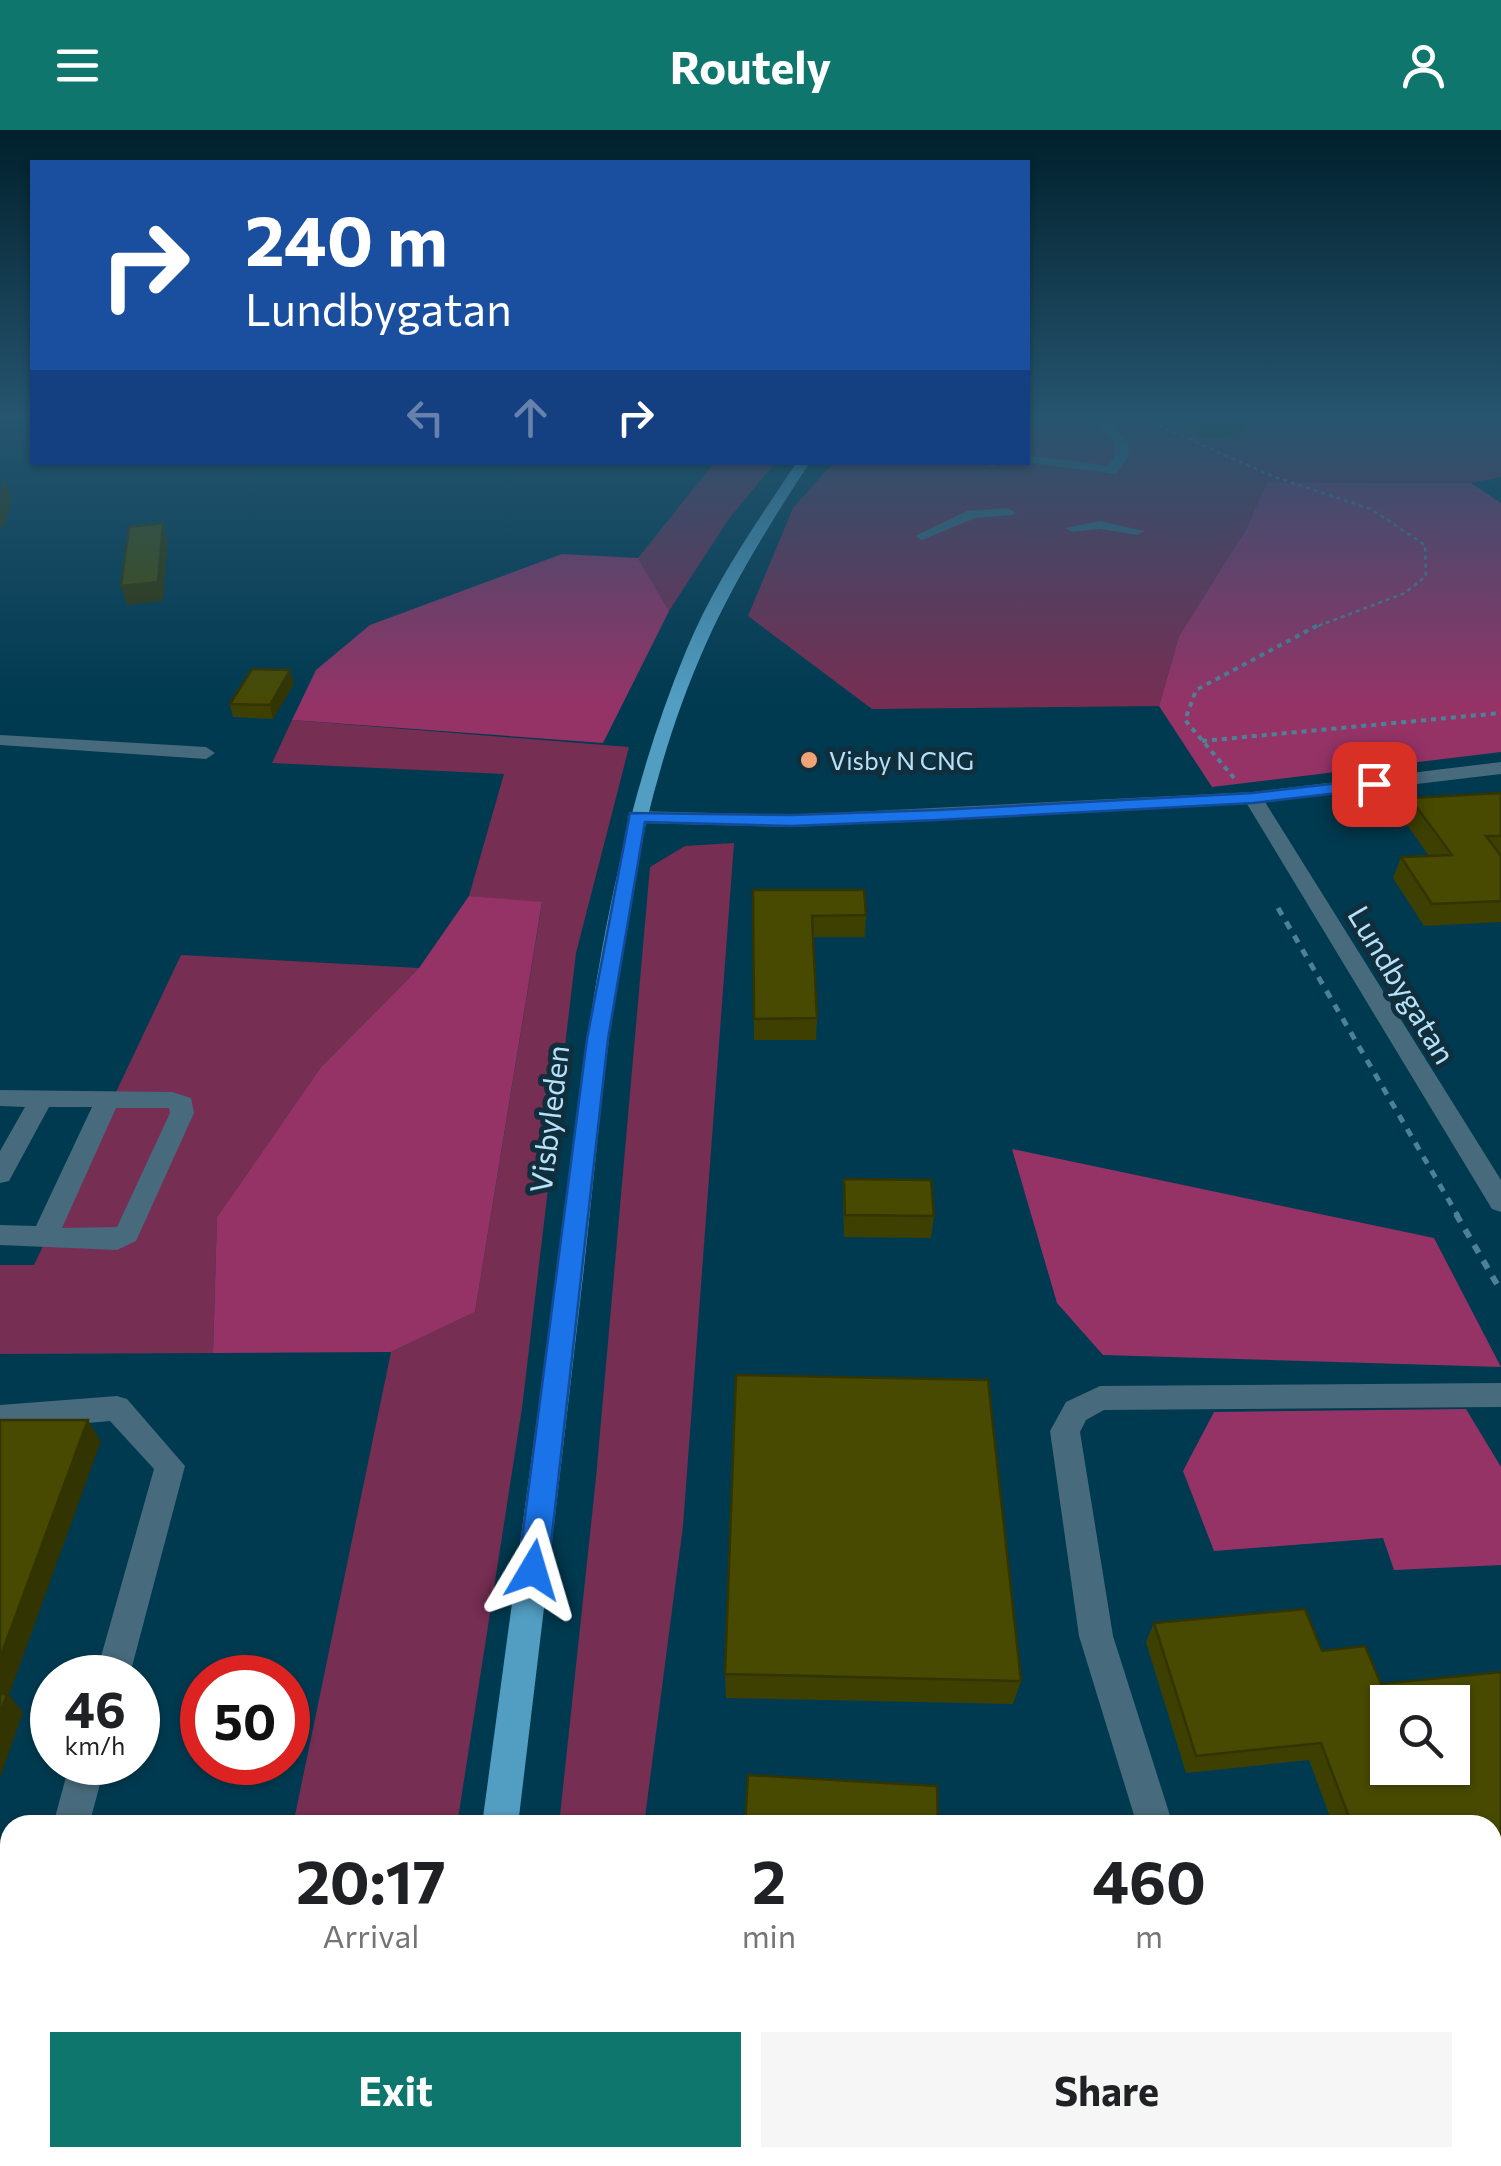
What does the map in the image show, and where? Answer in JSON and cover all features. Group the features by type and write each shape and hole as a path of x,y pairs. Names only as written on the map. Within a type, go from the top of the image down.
{"main road":[{"name":"Visbyleden","path":"501,1815 598,1039 637,817 659,739 700,634 744,549 768,514"}],"street":[{"path":"922,536 972,514"},
{"path":"1072,528 1100,524 1137,531"},
{"path":"0,740 206,753"},
{"path":"637,817 791,820 1253,798 1501,768"},
{"name":"Lundbygatan","path":"1253,798 1501,1202"},
{"path":"0,1098 172,1100 182,1104 182,1114 133,1226 118,1240 0,1235"},
{"path":"0,1174 41,1098"},
{"path":"44,1236 108,1099"},
{"path":"1152,1815 1096,1636 1065,1431 1076,1412 1100,1398 1501,1395"},
{"path":"0,1418 117,1408 170,1466 118,1655"},
{"path":"74,1815 82,1785"}],"path":[{"path":"1253,798 1185,720 1196,690 1332,618 1404,594 1426,576 1424,545 1402,523 1386,514"},
{"path":"1202,741 1501,713"},
{"path":"1278,908 1501,1291"}],"shaded area":[{"path":"673,514 733,514 669,611 638,558"},
{"path":"790,514 1253,514 1179,636 1159,706 872,709 748,616"},
{"path":"1253,514 1501,514 1501,752 1212,787 1159,706 1179,636"},
{"path":"562,554 638,558 669,611 603,743 292,720 316,670 370,625"},
{"path":"292,720 629,747 576,953 522,1408 459,1815 295,1815 301,1785 310,1785 310,1743 391,1352 475,1312 542,903 469,896 504,774 272,763"},
{"path":"734,843 683,1526 645,1815 560,1815 596,1478 650,867 685,846"},
{"path":"469,896 542,902 475,1312 391,1352 213,1353 217,1217 321,1067 419,968"},
{"path":"181,955 419,968 321,1067 217,1217 213,1353 0,1354 0,1265 34,1265"},
{"path":"1012,1149 1434,1238 1501,1367 1103,1355 1057,1303"},
{"path":"1466,1409 1501,1467 1501,1565 1394,1570 1383,1538 1214,1551 1183,1471 1214,1412"}],"building":[{"path":"163,523 158,582 121,586 129,527"},
{"path":"252,669 290,670 270,705 230,704"},
{"path":"1501,793 1501,836 1486,836 1501,856 1501,901 1432,904 1401,857 1452,855 1410,798"},
{"path":"753,890 864,890 866,915 812,916 817,1018 754,1019"},
{"path":"844,1179 931,1180 934,1216 845,1215"},
{"path":"736,1375 988,1380 1021,1681 725,1674"},
{"path":"0,1420 88,1420 0,1658"},
{"path":"1305,1609 1322,1651 1365,1646 1381,1684 1501,1672 1501,1815 1348,1815 1321,1743 1196,1756 1154,1623"},
{"path":"0,1694 7,1694 0,1714"},
{"path":"748,1775 937,1786 938,1815 746,1815"}],"place":[{"name":"Visby N CNG","path":"809,760"}],"route":[{"path":"533,1570 598,1039 637,817 791,820 938,815 1253,798 1374,784"}]}
